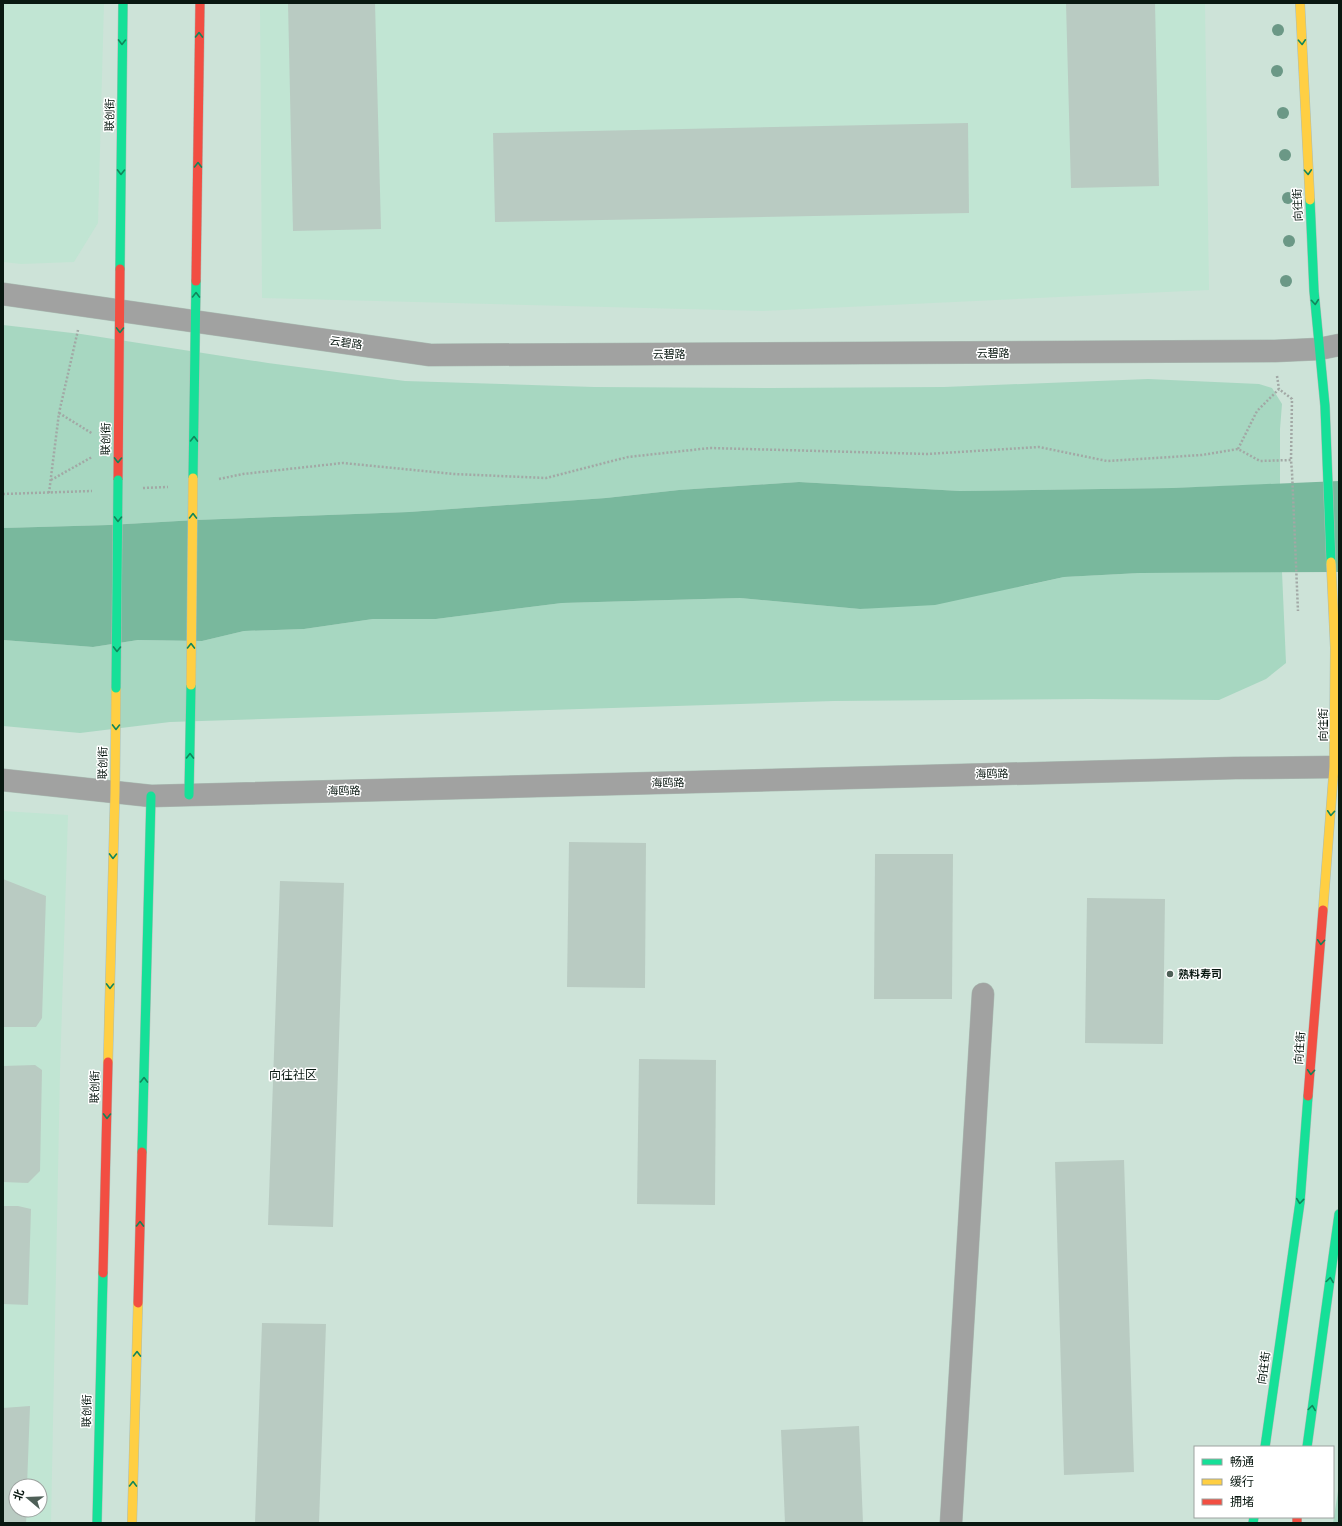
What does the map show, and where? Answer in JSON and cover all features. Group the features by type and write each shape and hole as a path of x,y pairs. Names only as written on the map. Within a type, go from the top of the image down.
{"street":[{"name":"联创街","path":"97,1523 115,792 123,3"},
{"path":"189,795 200,3"},
{"name":"向往街","path":"1265,1446 1300,1202 1334,767 1335,648 1324,406 1329,347 1314,291 1300,3"},
{"name":"云碧路","path":"3,294 430,355 1275,351 1329,347"},
{"name":"海鸥路","path":"3,780 151,796 1235,768 1334,767"},
{"path":"132,1523 151,796"},
{"path":"951,1523 983,994"},
{"path":"1307,1446 1339,1214"}],"path":[{"path":"49,493 59,413 84,306"},
{"path":"1238,449 1257,411 1279,389 1292,398 1291,460 1298,611"},
{"path":"59,413 97,436"},
{"path":"215,480 243,474 343,463 454,474 546,478 628,456 710,448 928,454 1039,447 1107,461 1202,455 1238,449 1260,461 1291,460"},
{"path":"50,480 94,457"},
{"path":"141,488 171,487"},
{"path":"3,494 95,491"}],"shaded area":[{"path":"3,3 104,3 98,223 74,262 21,264 3,262"},
{"path":"260,3 1205,3 1209,290 763,311 262,298"},
{"path":"3,325 81,334 268,363 405,381 594,387 771,388 944,387 1148,379 1259,384 1272,388 1282,404 1280,429 1280,484 1172,488 960,491 799,482 679,490 606,498 409,512 3,528"},
{"path":"1339,481 1339,572 1140,573 1064,577 935,605 860,609 740,598 562,603 436,619 373,619 304,629 244,631 202,641 138,640 93,647 3,640 3,528 409,512 606,498 679,490 799,482 960,491 1172,488"},
{"path":"1282,572 1286,663 1266,679 1219,700 1090,699 834,701 170,722 80,733 3,726 3,640 93,647 138,640 202,641 244,631 304,629 373,619 436,619 562,603 740,598 860,609 1024,586 1064,577 1140,573"},
{"path":"3,811 68,815 60,1072 51,1523 3,1523"},
{"path":"1339,1485 1339,1523 1333,1523"}],"building":[{"path":"288,3 375,3 381,229 293,231"},
{"path":"1066,3 1155,3 1159,186 1071,188"},
{"path":"968,123 969,213 495,222 493,133"},
{"path":"569,842 646,843 645,988 567,987"},
{"path":"875,854 953,854 952,999 874,999"},
{"path":"3,879 46,896 42,1018 36,1027 3,1027"},
{"path":"280,881 344,883 333,1227 268,1225"},
{"path":"1087,898 1165,899 1163,1044 1085,1043"},
{"path":"639,1059 716,1060 715,1205 637,1204"},
{"path":"35,1065 42,1070 40,1171 28,1183 3,1182 3,1066"},
{"path":"1124,1160 1134,1472 1064,1475 1055,1162"},
{"path":"3,1206 18,1206 31,1209 28,1305 3,1304"},
{"path":"262,1323 326,1324 319,1523 255,1523"},
{"path":"30,1406 27,1478 8,1478 8,1518 26,1518 26,1523 3,1523 3,1408"},
{"path":"859,1426 863,1523 785,1523 781,1430"}],"traffic: fast":[{"path":"120,269 123,3"},
{"path":"1310,200 1314,291 1325,406 1331,562"},
{"path":"193,478 196,281"},
{"path":"116,688 118,480"},
{"path":"189,795 191,685"},
{"path":"142,1152 151,796"},
{"path":"1265,1446 1300,1202 1308,1096"},
{"path":"1307,1446 1339,1214"},
{"path":"97,1523 103,1273"},
{"path":"1253,1523 1254,1518"}],"traffic: slow":[{"path":"1300,3 1310,200"},
{"path":"191,685 193,478"},
{"path":"1323,910 1334,767 1335,648 1331,562"},
{"path":"108,1062 115,792 116,688"},
{"path":"132,1523 138,1303"}],"traffic: jam":[{"path":"196,281 200,3"},
{"path":"118,480 120,269"},
{"path":"1308,1096 1323,910"},
{"path":"103,1273 108,1062"},
{"path":"138,1303 142,1152"},
{"path":"1297,1518 1297,1523"}],"place":[{"name":"熟料寿司","path":"1170,974"}],"district":[{"name":"向往社区","path":"293,1075"}]}
